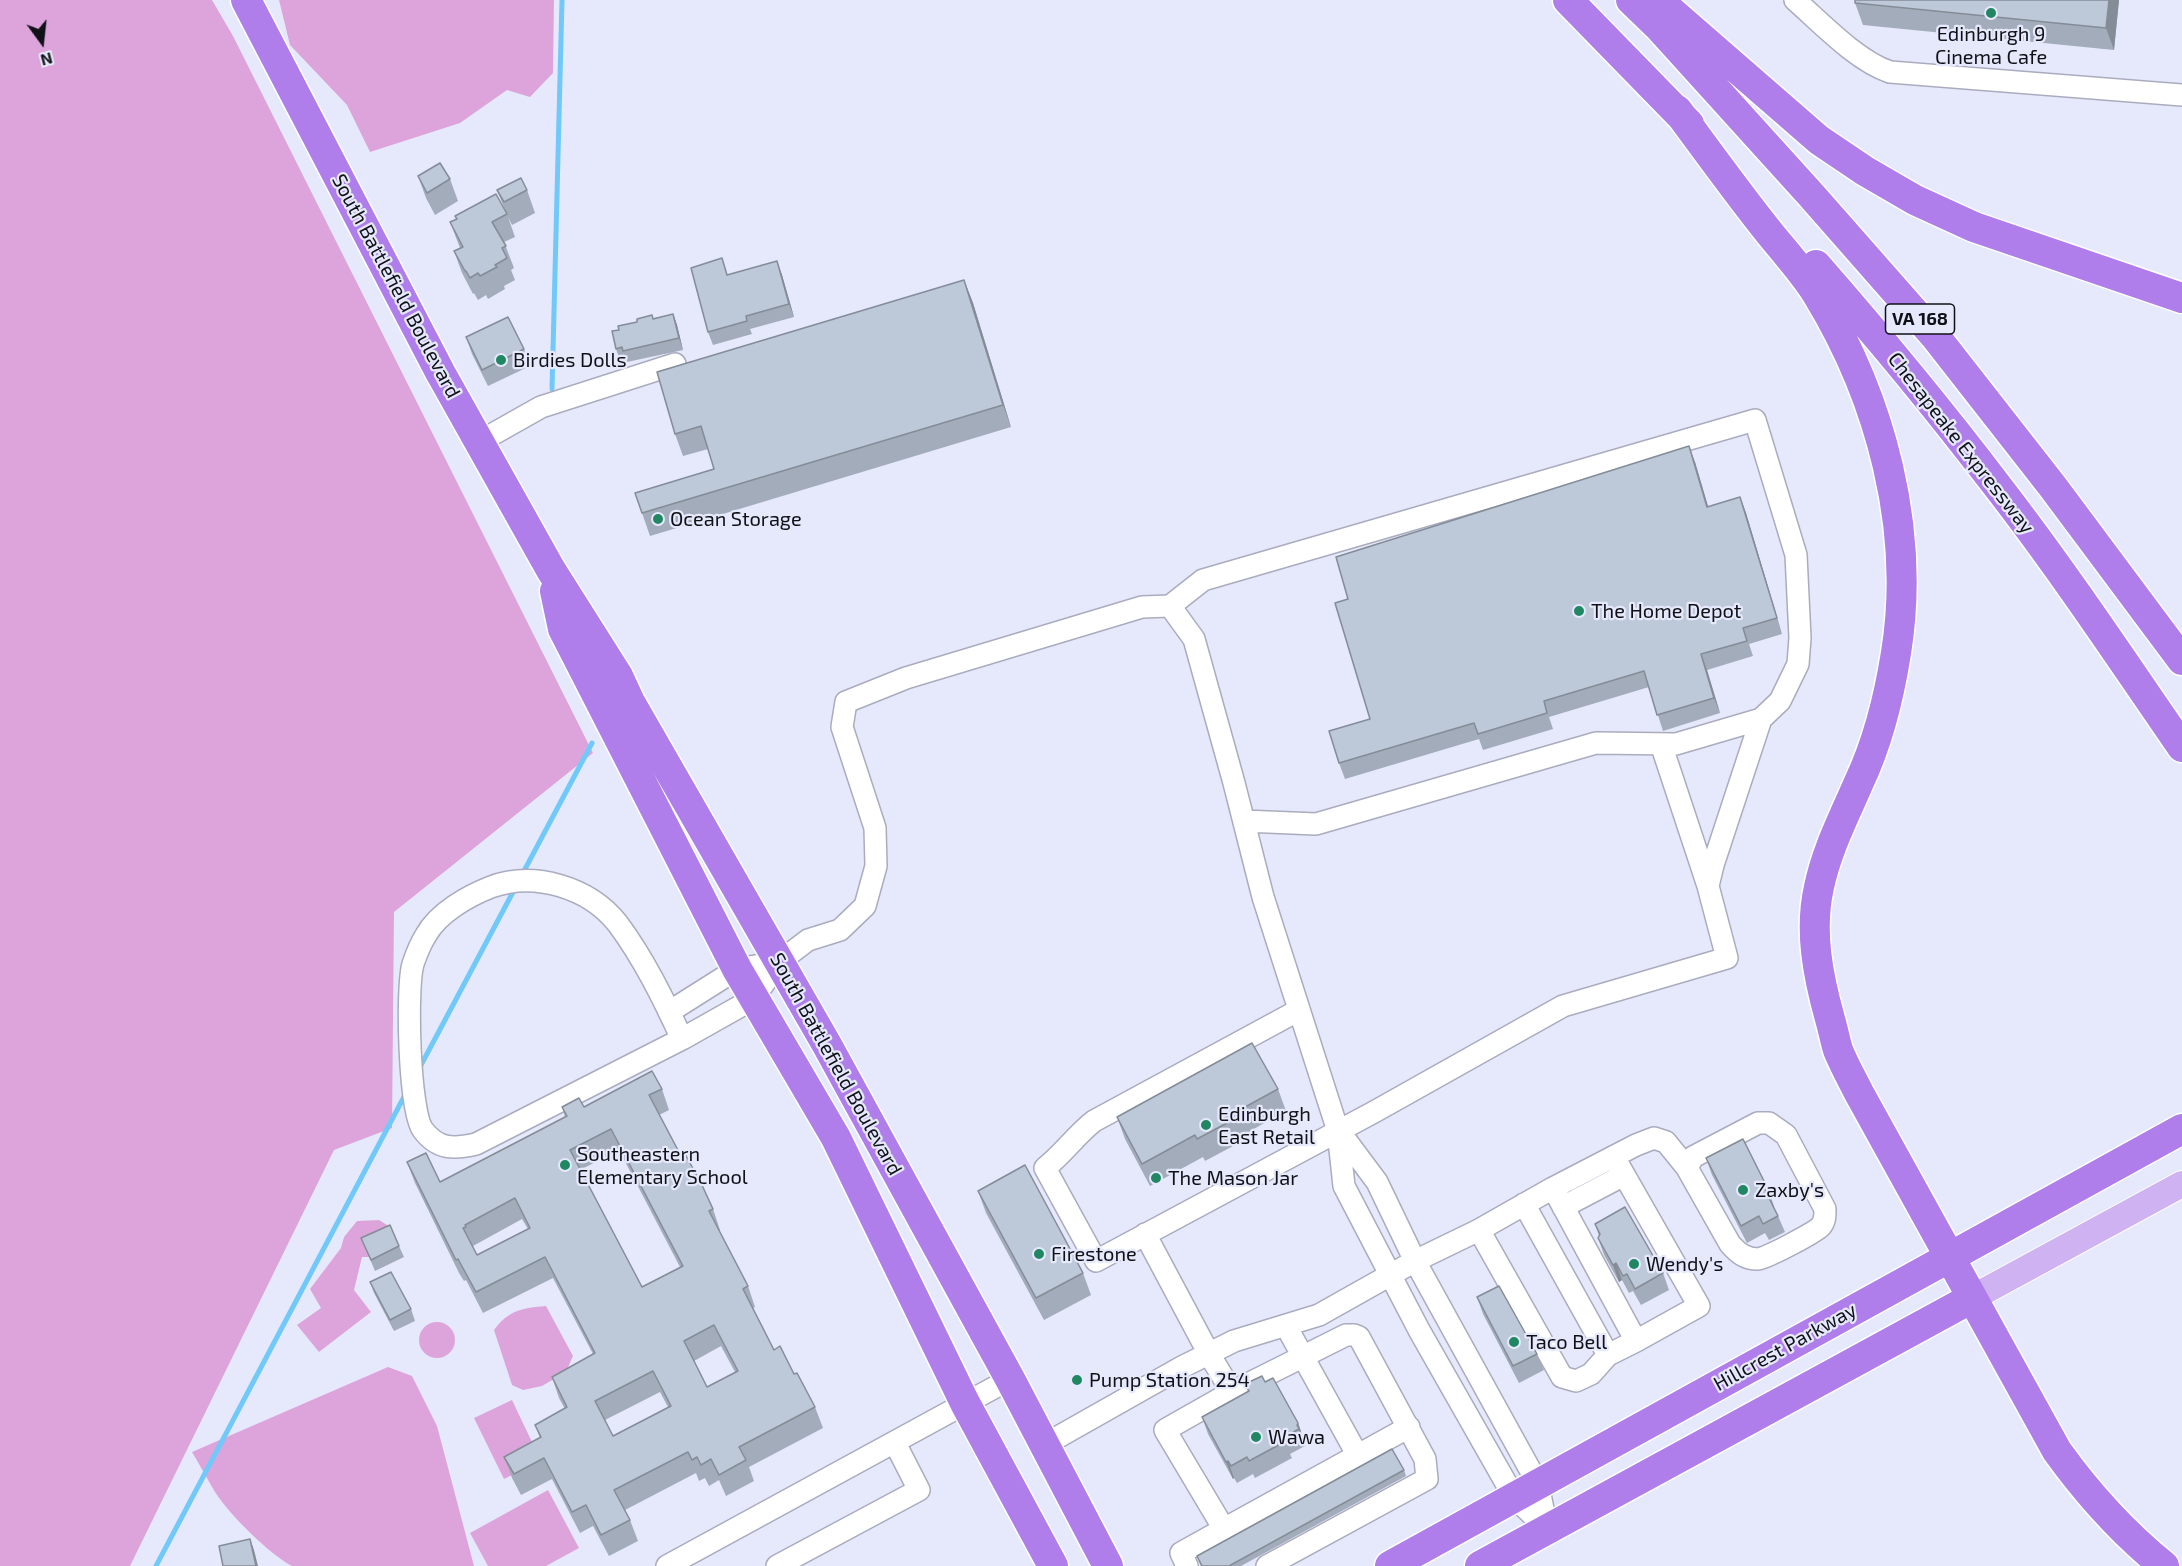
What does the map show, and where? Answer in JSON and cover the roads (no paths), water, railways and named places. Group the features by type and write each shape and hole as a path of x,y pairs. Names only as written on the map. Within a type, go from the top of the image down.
{"highway":[{"name":"South Battlefield Boulevard","path":"246,0 440,372 551,570 618,676 630,702 827,1045 1010,1379 1108,1566"},
{"name":"Chesapeake Expressway","path":"1568,0 1677,110 1865,321 1991,478 2105,633 2182,747"},
{"name":"VA 168","path":"1631,0 1659,27 1812,196 1935,336 2054,487 2182,660"},
{"path":"1658,0 1819,140 1865,171 1915,200 1974,227 2182,298"},
{"path":"1677,110 1816,291 1844,344 1867,397 1889,472 1900,554 1901,597 1896,653 1885,708 1869,758 1835,834 1819,885 1816,905 1816,957 1820,986 1838,1050 1859,1094 1951,1256 2057,1451 2092,1497 2134,1542 2164,1566"},
{"name":"South Battlefield Boulevard","path":"551,570 563,629 753,999 836,1138 965,1403 1053,1566"},
{"name":"Hillcrest Parkway","path":"1389,1566 2182,1130"},
{"path":"1480,1566 1972,1298"}],"main road":[{"path":"1972,1298 2182,1184"}],"street":[{"path":"1795,0 1861,57 1875,67 1890,72 2182,95"},
{"path":"479,442 541,407 675,364"},
{"path":"682,1039 669,1012 617,923 597,904 572,890 549,882 525,880 499,884 477,892 451,907 426,933 413,965 409,1010 415,1110 422,1129 437,1144 457,1148 476,1144 682,1039 753,999 779,962 808,940 840,930 865,906 876,866 875,828 842,727 846,702 906,678 1142,608 1170,606 1203,580 1755,420 1796,555 1800,639 1798,664 1780,701 1761,719 1676,744 1596,743 1316,824 1244,821"},
{"path":"1170,606 1194,639 1263,897 1338,1131 1344,1186 1389,1276 1526,1490"},
{"path":"1708,886 1761,719"},
{"path":"1299,1010 1094,1121 1045,1168 1096,1261 1338,1131 1563,1006 1727,958 1708,886 1660,744"},
{"path":"669,1012 737,969 779,962"},
{"path":"1558,1198 1614,1157 1654,1138 1666,1142 1687,1168 1730,1244 1740,1254 1749,1258 1761,1259 1819,1229 1825,1220 1826,1209 1786,1135 1769,1123 1758,1123 1693,1157 1687,1168"},
{"path":"1338,1131 1377,1182 1547,1529"},
{"path":"1479,1230 1562,1377 1576,1381 1591,1374 1608,1355 1698,1306 1614,1157"},
{"path":"1044,1445 1234,1341 1319,1315 1524,1204 1558,1198 1624,1175"},
{"path":"1558,1198 1636,1341"},
{"path":"1524,1204 1608,1355"},
{"path":"1145,1234 1209,1354 1232,1392"},
{"path":"1286,1326 1358,1456"},
{"path":"1224,1529 1165,1430 1232,1392 1346,1335 1359,1337 1425,1459 1427,1479 1267,1566"},
{"path":"667,1566 1010,1379"},
{"path":"1187,1566 1181,1553 1409,1427"},
{"path":"777,1566 919,1490 895,1443"}],"waterway":[{"path":"552,389 562,0"},
{"path":"524,871 592,743"},
{"path":"420,1067 513,892"},
{"path":"156,1566 406,1093"}],"place":[{"name":"Edinburgh 9 Cinema Cafe","path":"1991,13"},
{"name":"Birdies Dolls","path":"501,360"},
{"name":"Ocean Storage","path":"658,519"},
{"name":"The Home Depot","path":"1579,611"},
{"name":"Edinburgh East Retail","path":"1206,1125"},
{"name":"Southeastern Elementary School","path":"565,1165"},
{"name":"The Mason Jar","path":"1156,1178"},
{"name":"Zaxby's","path":"1743,1190"},
{"name":"Firestone","path":"1039,1254"},
{"name":"Wendy's","path":"1634,1264"},
{"name":"Taco Bell","path":"1514,1342"},
{"name":"Pump Station 254","path":"1077,1380"},
{"name":"Wawa","path":"1256,1437"}]}
